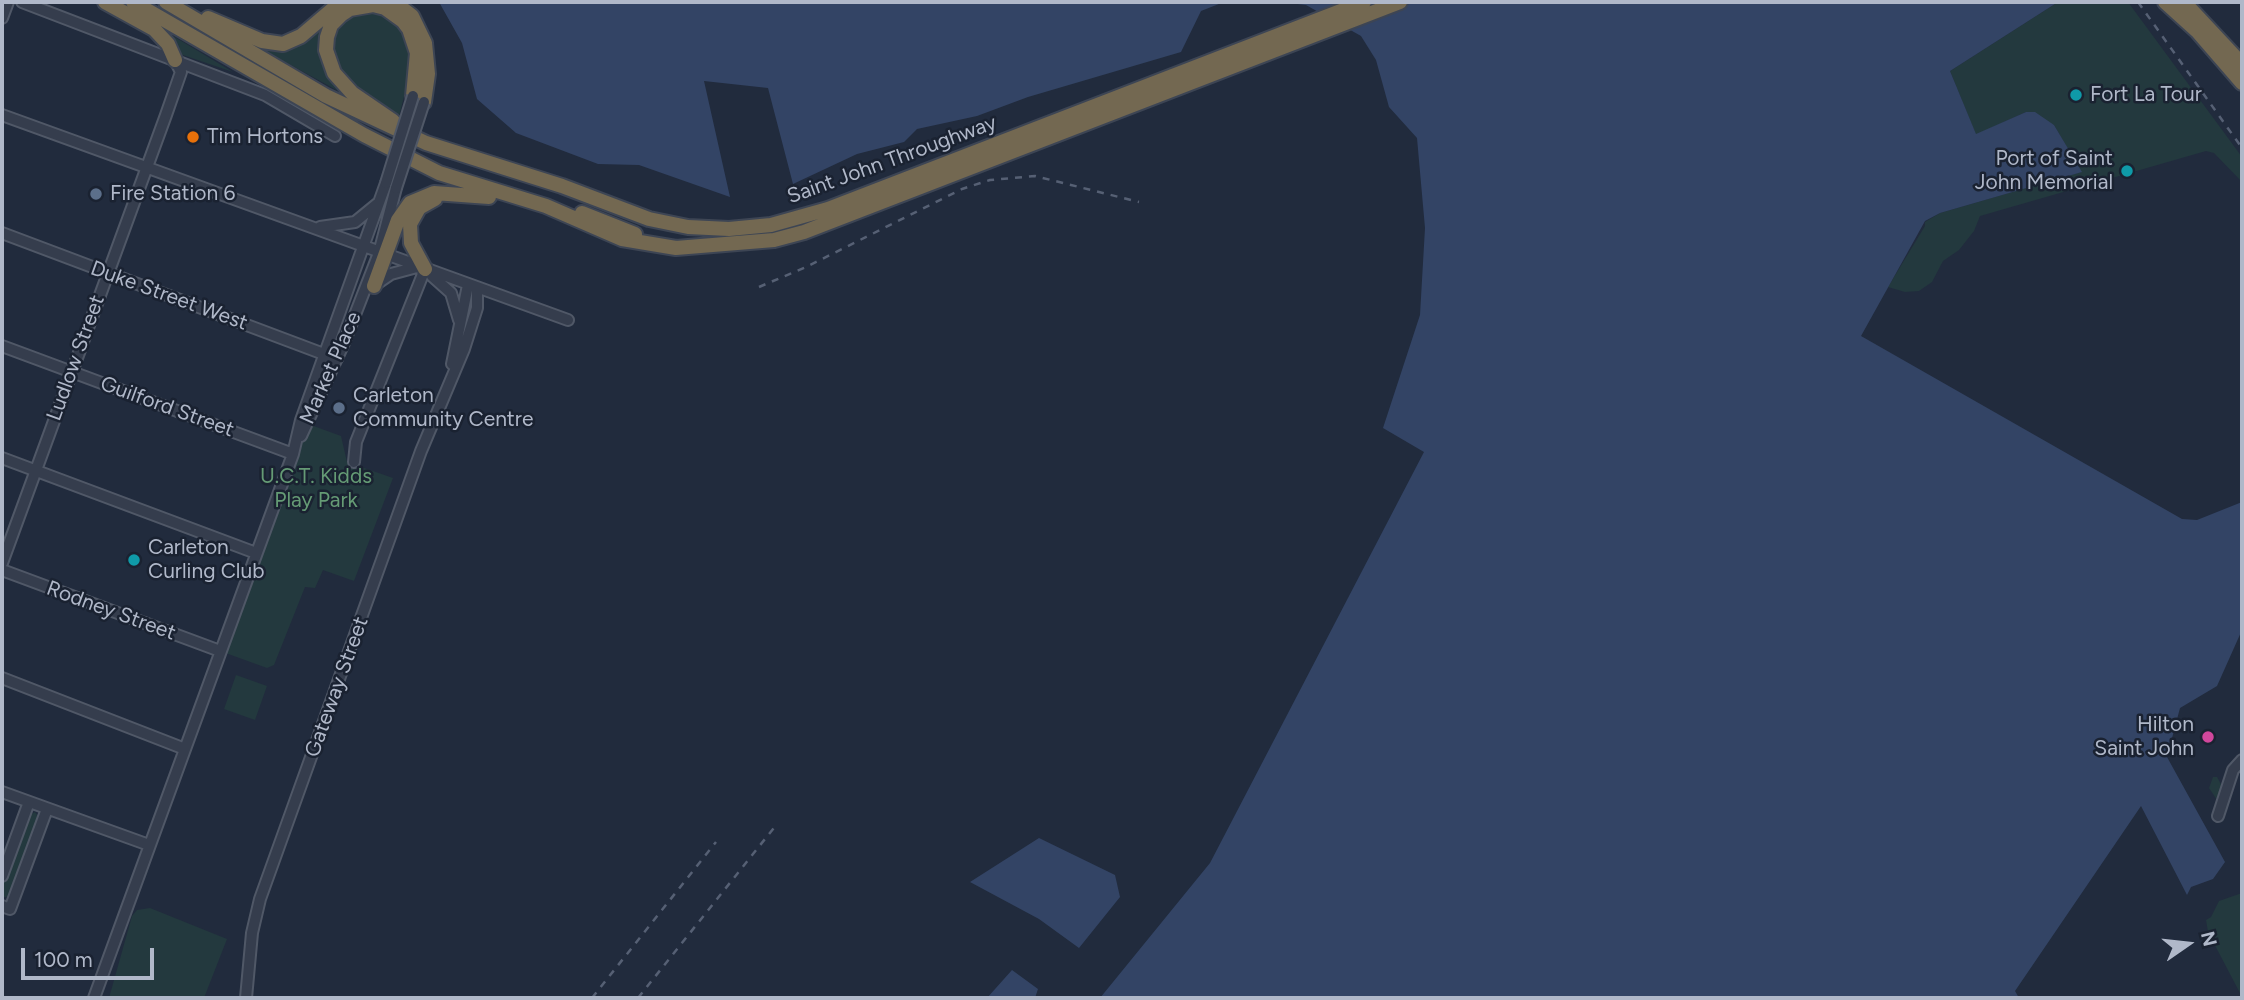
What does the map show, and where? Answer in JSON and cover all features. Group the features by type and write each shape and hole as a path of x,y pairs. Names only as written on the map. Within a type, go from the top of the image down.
{"highway":[{"path":"104,2 154,29 168,44 175,60"},
{"name":"Saint John Throughway","path":"133,2 364,135 439,173 546,205 597,230 648,245 676,248 716,247 862,211 1400,2"},
{"name":"Saint John Throughway","path":"166,2 326,96 426,143 562,186 649,219 688,227 773,233 828,209 1364,2"},
{"path":"174,2 272,44 292,41 341,2"},
{"path":"394,2 412,16 425,43 428,74 418,99"},
{"path":"2165,2 2242,64"},
{"path":"2184,2 2221,48 2242,83"},
{"path":"418,99 416,53 409,29 403,21 385,8 373,5 350,9 331,25 326,50 334,73 370,107 426,143"},
{"name":"Saint John Throughway","path":"364,135 444,167 549,198 631,233 716,247"},
{"path":"421,268 411,243 410,224 419,208 450,194"},
{"path":"374,286 382,254 403,211 410,203 425,195 450,194 512,201 597,230"}],"street":[{"path":"2,18 8,2"},
{"path":"22,2 265,95 335,136"},
{"name":"Ludlow Street","path":"2,563 147,168 180,72 175,60"},
{"name":"Market Place","path":"294,449 337,359 382,254 391,185 418,99"},
{"path":"2,115 568,320"},
{"name":"Market Place","path":"294,449 324,354 381,199 391,185"},
{"path":"314,228 355,222 381,199"},
{"name":"Duke Street West","path":"2,233 337,359"},
{"path":"344,343 374,286 391,274 421,268"},
{"path":"421,268 451,293 459,315 459,330"},
{"path":"354,462 356,442 421,268"},
{"name":"Gateway Street","path":"448,380 459,330 473,286"},
{"name":"Gateway Street","path":"246,998 252,933 260,899 448,380 464,349 475,316 473,286"},
{"name":"Guilford Street","path":"2,346 294,449"},
{"path":"94,998 294,449"},
{"path":"2,458 256,554"},
{"name":"Rodney Street","path":"2,570 220,651"},
{"path":"2,678 184,748"},
{"path":"2218,816 2233,770 2242,760"},
{"path":"2,792 149,845"},
{"path":"2,876 29,802"},
{"path":"6,907 47,809"}],"green space":[{"path":"2058,2 2128,2 2242,157 2242,182 2214,153 2206,151 1980,216 1974,231 1959,250 1943,261 1932,282 1919,291 1905,292 1888,287 1925,222 1940,213 2081,172 2054,125 2026,112 1976,135 1950,71"},
{"path":"375,11 402,28 412,56 408,94 405,93 399,116 368,99 339,72 333,54 333,40 344,21 356,14"},
{"path":"325,24 342,93 256,46 274,51 292,48"},
{"path":"168,33 233,72 177,53"},
{"name":"U.C.T. Kidds Play Park","path":"308,424 341,436 347,462 393,478 354,581 323,570 315,588 305,587 274,665 267,668 220,651"},
{"path":"236,675 267,686 255,720 224,709"},
{"path":"2213,777 2217,777 2222,786 2217,800 2209,788"},
{"path":"35,812 39,818 10,897 4,897 2,888 28,816"},
{"path":"2242,893 2242,997 2208,932 2206,920 2211,917 2219,901"},
{"path":"150,908 227,939 204,998 109,998 132,916 137,910"}],"water":[{"path":"439,2 1224,2 1201,11 1181,52 1028,97 977,116 917,129 904,142 857,154 793,184 768,88 704,81 730,197 639,165 598,164 516,133 477,99 462,43"},
{"path":"1280,2 2058,2 1950,71 1976,134 2026,112 2035,112 2054,125 2082,172 1940,213 1925,221 1861,336 2182,519 2197,520 2242,502 2242,630 2217,686 2180,708 2167,757 2225,862 2213,879 2191,887 2187,895 2141,806 2015,991 2019,998 1100,998 1210,863 1424,452 1383,428 1420,315 1425,228 1417,138 1389,107 1376,60 1361,36 1306,5"},
{"path":"1039,838 1115,875 1120,897 1079,948 1039,919 970,882"},
{"path":"1012,970 1038,989 1035,998 987,998"}],"railway":[{"path":"2138,2 2242,148"},
{"path":"759,287 806,267 962,189 990,180 1035,176 1139,202"},
{"path":"638,998 777,824"},
{"path":"592,998 716,842"}],"place":[{"name":"Fort La Tour","path":"2076,95"},
{"name":"Tim Hortons","path":"193,137"},
{"name":"Port of Saint John Memorial","path":"2127,171"},
{"name":"Fire Station 6","path":"96,194"},
{"name":"Carleton Community Centre","path":"339,408"},
{"name":"Carleton Curling Club","path":"134,560"},
{"name":"Hilton Saint John","path":"2208,737"}]}
